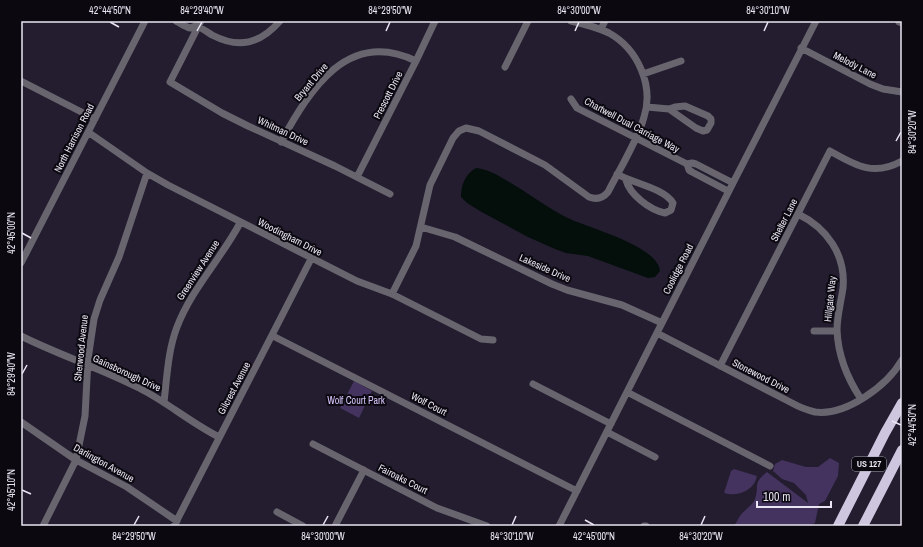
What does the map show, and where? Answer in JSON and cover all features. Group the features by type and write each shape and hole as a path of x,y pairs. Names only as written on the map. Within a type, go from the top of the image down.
{"highway":[{"name":"US 127","path":"838,526 885,433 902,403"},
{"name":"US 127","path":"863,526 902,450"}],"street":[{"name":"North Harrison Road","path":"21,263 145,21"},
{"path":"176,21 188,27 198,24 225,40 241,43 262,38 280,21"},
{"name":"Prescott Drive","path":"357,177 435,21"},
{"path":"505,67 528,21"},
{"path":"392,294 412,256 421,227 427,196 435,173 453,138 459,131 466,128 479,131 545,165 592,199 600,198 606,195 642,123 647,107 647,94 643,74 634,57 623,44 610,34 601,29 571,21"},
{"path":"601,29 605,21"},
{"name":"Coolidge Road","path":"562,525 610,424 816,21"},
{"name":"Whitman Drive","path":"198,24 170,82 222,113 390,194"},
{"name":"Melody Lane","path":"801,48 877,86 891,91 902,92"},
{"name":"Bryant Drive","path":"281,142 295,117 312,93 332,70 342,62 363,53 377,51 395,53 416,61"},
{"path":"643,74 681,61"},
{"path":"21,82 95,119"},
{"name":"Chartwell Dual Carriage Way","path":"571,99 577,108 687,164 696,164 733,183"},
{"path":"647,107 669,109 672,107 681,106 708,116 711,119 711,123 707,130 703,131 696,128 669,109"},
{"name":"Woodingham Drive","path":"88,132 147,173 311,259 356,281 392,294 482,339 493,340"},
{"name":"Shelter Lane","path":"720,366 830,152 866,168 873,169 886,168 902,161"},
{"name":"Chartwell Dual Carriage Way","path":"687,164 689,170 692,172 728,191"},
{"name":"Sherwood Avenue","path":"43,526 76,460 85,416 88,365 96,309 119,258 147,173"},
{"path":"617,174 626,180 633,181 662,192 669,197 673,203 671,210 665,213 653,209 640,199 629,187 626,180"},
{"name":"Hillgate Way","path":"798,214 810,220 824,231 834,246 840,261 843,281 837,330 839,349 850,382 861,399"},
{"name":"Greenview Avenue","path":"164,402 169,358 177,327 196,288 240,222"},
{"name":"Lakeside Drive","path":"421,227 455,237 567,290 622,305 662,323"},
{"name":"Gilcrest Avenue","path":"175,524 273,336 311,259"},
{"path":"814,331 837,330"},
{"name":"Stonewood Drive","path":"657,333 808,410 820,412 848,405 861,399 882,384 892,374 902,360"},
{"name":"Gainsborough Drive","path":"21,336 125,381 164,402 219,437"},
{"name":"Wolf Court","path":"273,336 577,491"},
{"path":"533,384 610,424"},
{"path":"627,392 770,466"},
{"name":"Darlington Avenue","path":"21,422 76,460 127,487 175,524"},
{"path":"607,432 655,457"},
{"name":"Fairoaks Court","path":"313,444 437,508 487,526"},
{"path":"336,526 364,470"},
{"path":"277,512 303,526"}],"green space":[{"name":"Wolf Court Park","path":"354,381 372,391 359,418 340,408"},
{"path":"830,458 839,463 838,476 825,501 819,504 815,523 809,526 733,526 754,501 757,484 762,476 767,472 808,503 806,495 794,483 782,479 773,471 775,464 782,460 806,467 818,467"},
{"path":"734,469 757,476 753,486 745,492 735,494 724,493 731,471"}],"shaded area":[{"path":"476,168 498,175 570,219 636,246 648,254 656,262 660,271 655,277 648,278 588,256 566,253 528,237 480,211 467,203 461,197 464,180 472,170"}]}
